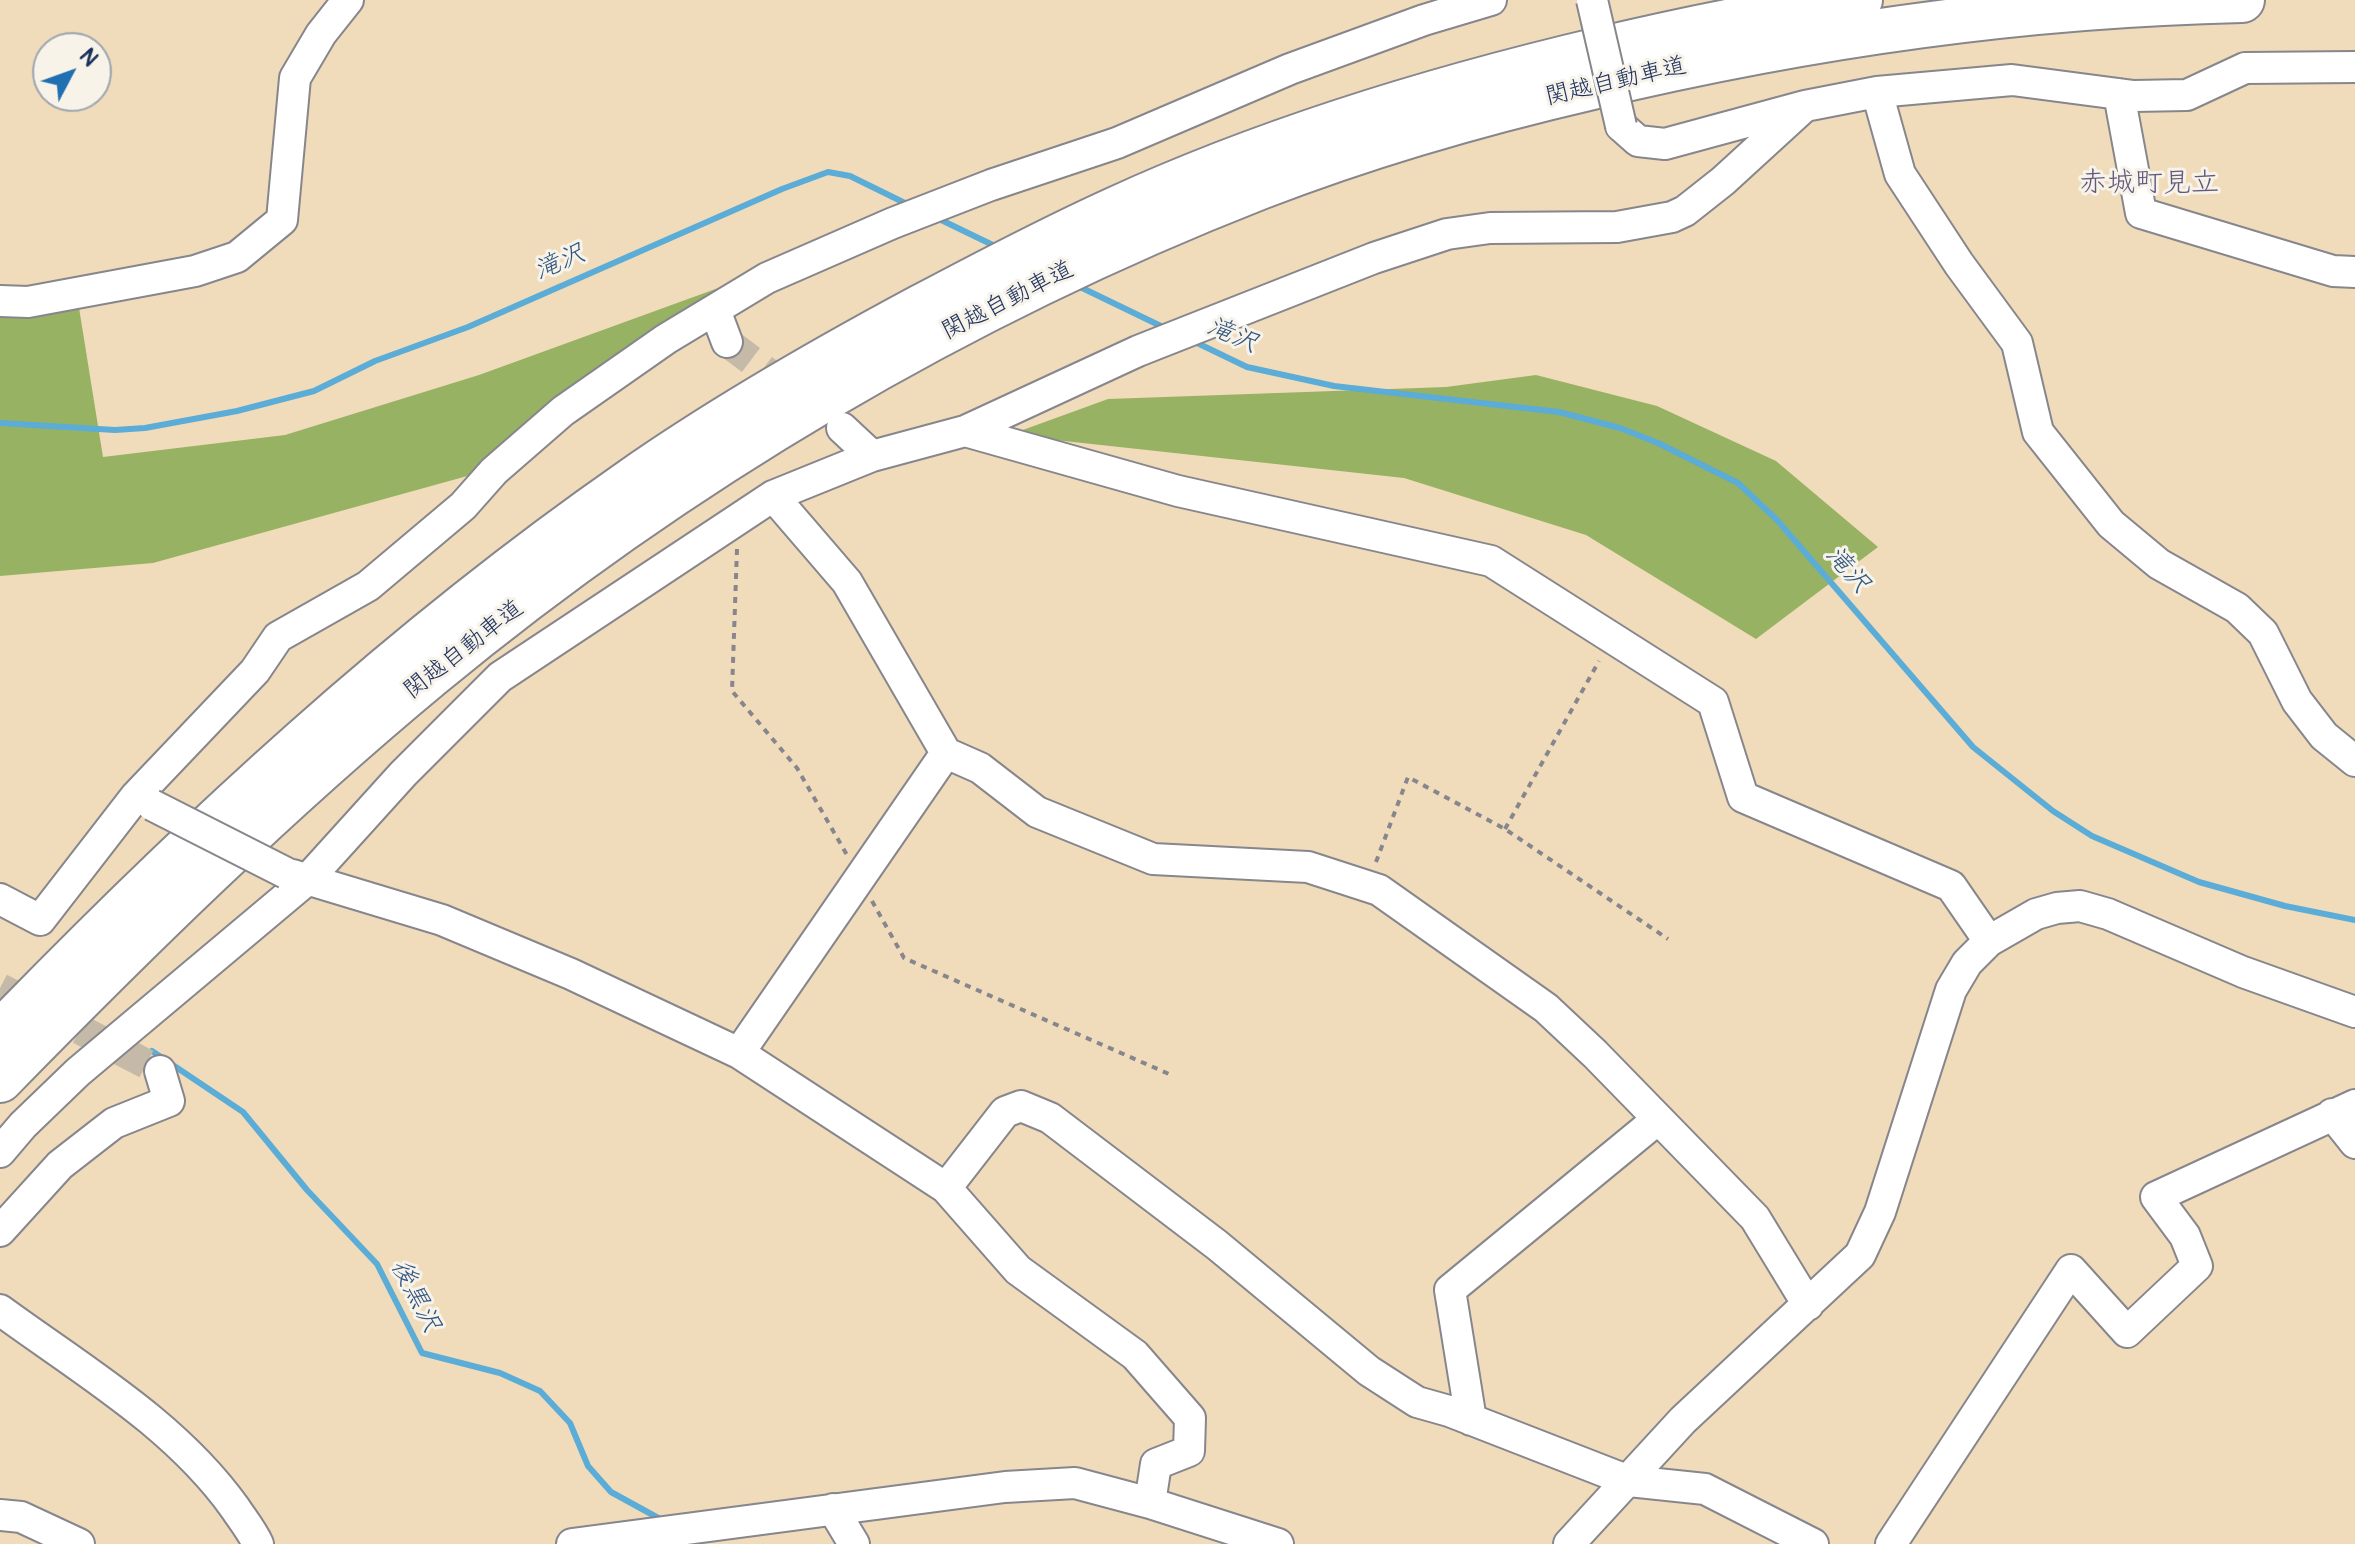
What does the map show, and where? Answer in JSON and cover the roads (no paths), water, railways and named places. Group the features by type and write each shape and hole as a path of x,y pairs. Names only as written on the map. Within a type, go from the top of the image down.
{"highway":[{"name":"関越自動車道","path":"0,1033 183,851 296,747 412,647 513,567 633,479 749,404 863,338 993,269 1119,208 1251,154 1385,108 1521,68 1659,36 1804,7 1860,0"},
{"name":"関越自動車道","path":"0,1080 208,873 322,767 448,661 653,508 764,434 885,364 1028,290 1137,238 1265,185 1395,140 1531,101 1671,68 1813,40 1918,25 2085,8 2242,0"}],"street":[{"path":"0,301 28,302 195,271 237,257 282,220 295,78 321,34 348,0"},
{"path":"0,899 40,920 255,671 278,637 368,586 463,506 494,471 563,411 666,339 767,278 893,223 991,185 1117,143 1290,69 1424,20 1491,0"},
{"path":"1592,0 1621,126 1638,141 1665,144 1805,106 1877,92 2012,80 2119,94 2187,95 2245,68 2355,67"},
{"path":"1877,92 1900,174 1959,264 2017,343 2038,432 2111,524 2159,564 2237,608 2263,633 2297,701 2324,736 2355,761"},
{"path":"2119,94 2141,213 2333,271 2355,272"},
{"path":"0,1152 78,1072 297,876 500,677 773,496 872,456 965,431 1138,351 1374,258 1447,234 1490,228 1617,227 1672,217 1685,211 1723,181 1805,106"},
{"path":"715,310 727,342"},
{"path":"842,428 872,456"},
{"path":"965,431 1178,491 1491,561 1713,702 1743,797 1951,886 1989,941"},
{"path":"773,496 847,582 946,753 980,768 1037,812 1153,859 1308,867 1379,890 1546,1008 1755,1218 1808,1305"},
{"path":"739,1053 946,753"},
{"path":"144,800 297,876 442,920 571,974 739,1053 946,1188 1018,1270 1135,1355 1190,1418 1189,1451 1156,1464 1150,1503"},
{"path":"1569,1544 1683,1420 1860,1255 1880,1212 1951,990 1967,963 1989,941 2036,914 2080,906 2108,914 2243,972 2355,1012"},
{"path":"0,1231 60,1165 114,1123 169,1101 160,1071"},
{"path":"946,1188 1005,1112 1021,1106 1050,1118 1217,1245 1369,1371 1417,1402 1629,1481 1705,1489 1813,1544"},
{"path":"1891,1544 2071,1270 2127,1332 2197,1266 2185,1236 2156,1197 2343,1109 2355,1143"},
{"path":"1471,1420 1450,1290 1658,1119"},
{"path":"0,1310 144,1415 189,1452 223,1491 258,1544"},
{"path":"572,1544 1005,1487 1075,1483 1150,1503 1278,1544"},
{"path":"833,1509 854,1544"},
{"path":"0,1515 21,1517 79,1544"}],"waterway":[{"name":"滝沢","path":"0,423 115,430 145,428 237,411 314,391 375,361 468,327 782,189 828,172 850,176 909,205"},
{"name":"滝沢","path":"937,218 999,248"},
{"name":"滝沢","path":"1078,286 1165,328"},
{"name":"滝沢","path":"1193,341 1247,367 1334,386 1559,412 1620,428 1658,443 1738,483 1777,520 1973,747 2053,811 2092,836 2199,882 2285,906 2355,920"},
{"name":"後黒沢","path":"152,1051 243,1112 307,1190 377,1264 422,1353 500,1373 540,1391 570,1423 588,1466 611,1492 662,1520"}],"tunnel":[{"path":"727,342 796,394"},
{"path":"0,988 160,1071"}],"district":[{"name":"赤城町見立","path":"2149,184"}]}
